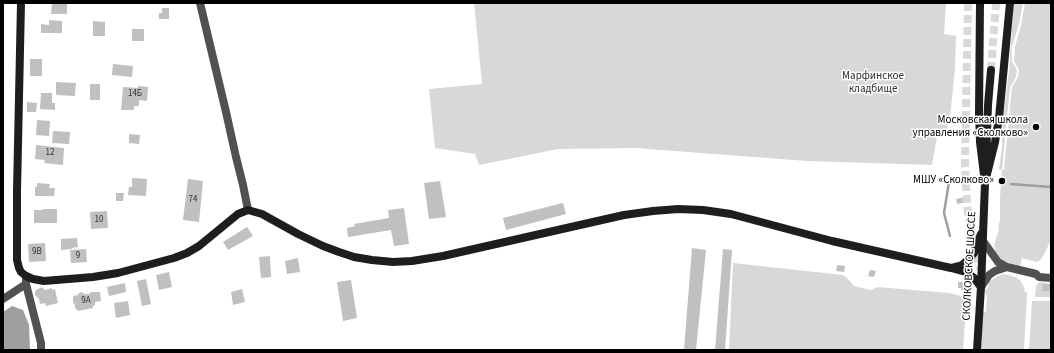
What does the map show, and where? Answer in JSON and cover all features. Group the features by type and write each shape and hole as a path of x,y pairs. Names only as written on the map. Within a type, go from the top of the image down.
{"street":[{"path":"21,3 16,245 17,260 19,268 26,280 41,342 41,350"},
{"path":"200,3 248,210"},
{"name":"СКОЛКОВСКОЕ ШОССЕ","path":"977,350 985,183 980,142 979,113 980,3"},
{"name":"СКОЛКОВСКОЕ ШОССЕ","path":"985,183 999,118 1010,3"},
{"path":"985,183 991,70"},
{"path":"3,299 26,280 33,279 44,281 93,277 118,273 174,258 199,246 238,214 248,210 262,214 323,246 354,257 393,262 412,261 443,256 624,215 678,209 703,210 732,214 832,241 951,268 966,272 974,278 981,287 989,275 1006,267"},
{"path":"951,268 962,265 974,253 983,228"},
{"path":"983,241 998,262 1006,267 1051,278"},
{"path":"1036,274 1040,271 1051,273"}],"green space":[{"name":"Марфинское кладбище","path":"474,3 946,3 944,34 956,36 955,68 950,118 945,135 937,137 932,165 807,161 635,148 558,149 479,165 475,154 435,148 429,89 482,84"},
{"path":"1014,3 1023,3 1019,24 1012,47 1012,62 1017,70 1016,77 1010,87 1002,170 999,169"},
{"name":"Московская школа управления «Сколково»","path":"1025,3 1051,4 1051,240 1039,261 1036,262 1022,258 1020,266 1001,259 996,254 994,245 999,230 1002,170 1004,170 1012,87 1018,77 1019,70 1014,61 1015,47"},
{"path":"733,263 843,275 854,286 871,290 878,287 949,293 961,296 966,308 963,350 729,350"},
{"path":"1004,274 1020,280 1025,292 1027,292 1024,350 981,350 983,312 986,312 989,282"},
{"path":"1040,282 1043,283 1043,291 1051,291 1051,297 1035,297 1036,286"},
{"path":"1032,301 1051,301 1051,350 1029,350"}],"shaded area":[{"path":"12,306 23,310 29,325 30,350 3,350 3,312"}],"building":[{"path":"52,3 67,4 67,14 51,14"},
{"path":"162,8 169,8 169,19 159,19 159,13 162,13"},
{"path":"49,20 62,21 62,33 41,33 41,24 49,25"},
{"path":"93,21 105,22 105,36 93,36"},
{"path":"132,29 144,29 144,41 132,41"},
{"path":"30,59 42,59 42,76 30,76"},
{"path":"113,64 133,66 132,77 112,75"},
{"path":"56,82 76,83 75,96 56,95"},
{"path":"90,84 100,84 100,100 90,100"},
{"path":"138,86 148,87 147,101 139,100 139,106 134,106 134,110 121,110 123,87 138,88"},
{"path":"41,93 52,93 52,103 55,103 55,110 40,109"},
{"path":"27,102 37,103 36,112 27,112"},
{"path":"37,120 50,121 49,136 36,135"},
{"path":"53,131 70,132 69,144 52,143"},
{"path":"129,134 140,135 139,144 129,143"},
{"path":"36,145 64,148 63,165 44,163 45,160 35,159"},
{"path":"132,178 147,179 146,196 128,195 129,187 132,187"},
{"path":"188,179 203,181 199,222 183,220"},
{"path":"440,181 446,217 429,219 424,183"},
{"path":"37,183 50,184 49,188 55,188 54,196 35,196 35,187 37,187"},
{"path":"116,193 124,193 123,201 116,201"},
{"path":"966,197 967,202 957,204 956,199"},
{"path":"563,203 566,214 506,230 503,218"},
{"path":"404,208 409,244 394,246 391,230 348,237 347,228 355,226 354,224 389,218 388,210"},
{"path":"57,209 57,223 34,223 34,210"},
{"path":"107,211 108,228 91,229 90,212"},
{"path":"247,227 253,236 228,250 223,242"},
{"path":"77,238 78,247 61,250 61,239"},
{"path":"45,243 46,261 29,262 28,244"},
{"path":"692,248 706,250 696,350 684,350"},
{"path":"86,249 87,262 71,263 70,250"},
{"path":"723,249 732,250 725,350 715,350"},
{"path":"270,256 271,277 261,278 259,257"},
{"path":"298,258 300,272 287,274 285,261"},
{"path":"837,265 845,266 844,272 836,271"},
{"path":"870,270 876,271 874,277 868,276"},
{"path":"169,272 172,287 159,290 156,275"},
{"path":"146,279 151,304 142,306 137,281"},
{"path":"351,280 357,318 343,321 337,282"},
{"path":"958,282 964,282 964,290 958,288"},
{"path":"125,283 126,292 109,296 107,287"},
{"path":"1043,283 1051,284 1051,291 1042,291"},
{"path":"42,287 45,290 52,288 52,290 55,289 58,303 46,306 45,303 40,304 35,292"},
{"path":"242,289 245,302 233,305 231,292"},
{"path":"82,292 84,294 90,294 90,292 100,292 101,301 95,302 93,308 78,311 75,308 73,297"},
{"path":"128,301 130,315 116,318 114,303"}],"waterway":[{"path":"950,236 944,213 949,182 956,178"},
{"path":"1011,184 1051,187"}],"tunnel":[{"path":"968,3 965,163 968,214 978,261 1002,325 1008,350"},
{"path":"991,70 996,3"}],"place":[{"name":"Московская школа управления «Сколково»","path":"1036,127"},
{"name":"МШУ «Сколково»","path":"1002,181"}]}
